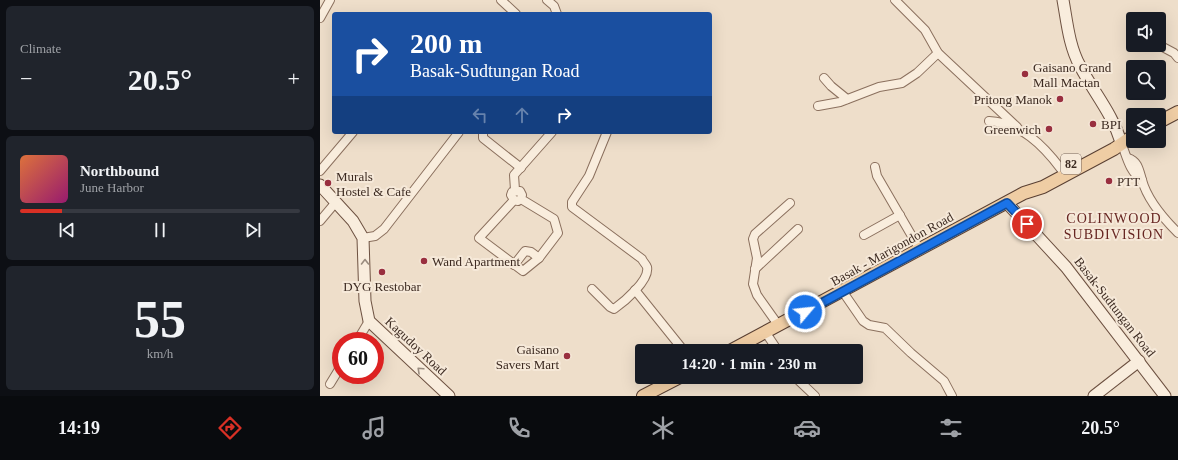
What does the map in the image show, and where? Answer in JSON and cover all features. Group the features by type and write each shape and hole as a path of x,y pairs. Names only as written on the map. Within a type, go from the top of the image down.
{"main road":[{"path":"1166,118 1178,112"},
{"name":"Basak - Marigondon Road","path":"744,344 1007,203 1024,193 1040,180 1111,144 1126,140"},
{"name":"Basak - Marigondon Road","path":"1024,193 1043,187 1114,149 1121,142"},
{"path":"643,396 666,384"}],"street":[{"path":"320,18 330,0"},
{"path":"501,0 514,12"},
{"path":"547,0 554,6 556,12"},
{"path":"895,0 925,30 938,53 1017,127 1045,149 1061,169"},
{"path":"1063,0 1070,41 1080,66 1116,125 1128,158 1133,160 1140,171 1142,180 1161,216 1178,233"},
{"path":"1166,49 1174,53 1178,58"},
{"path":"818,106 847,99 879,87 902,83 917,73 938,53"},
{"path":"824,78 847,99"},
{"path":"990,121 1003,122 1017,127"},
{"path":"320,171 351,134"},
{"path":"363,238 375,236 384,229 457,134"},
{"path":"483,134 483,138 521,168"},
{"path":"517,200 479,238 523,271 539,258 558,233 554,218 517,200 511,195 515,190 514,175 550,134"},
{"path":"592,289 610,307 614,309 646,279 647,266 644,263 572,208 572,202 589,176 606,134"},
{"path":"875,167 877,176 920,250"},
{"name":"Kagudoy Road","path":"320,185 353,221 363,238 365,301 369,321 449,396"},
{"path":"320,221 336,202"},
{"path":"779,326 757,295 753,284 757,258 753,239 755,234 790,203"},
{"name":"Basak-Sudtungan Road","path":"1007,203 1066,267 1165,396"},
{"path":"864,235 900,215"},
{"path":"755,269 798,229"},
{"path":"514,265 525,251 531,252 539,258"},
{"path":"635,290 678,344"},
{"path":"843,292 863,321 869,325 885,328 911,353 944,381 952,396"},
{"path":"362,332 369,321"},
{"path":"766,333 773,344"},
{"path":"1094,396 1139,361"},
{"path":"802,384 815,396"}],"place":[{"name":"Gaisano Grand Mall Mactan","path":"1025,74"},
{"name":"Pritong Manok","path":"1060,99"},
{"name":"BPI","path":"1093,124"},
{"name":"Greenwich","path":"1049,129"},
{"name":"PTT","path":"1109,181"},
{"name":"Murals Hostel & Cafe","path":"328,183"},
{"name":"Wand Apartment","path":"424,261"},
{"name":"DYG Restobar","path":"382,272"},
{"name":"Gaisano Savers Mart","path":"567,356"}],"district":[{"name":"COLINWOOD SUBDIVISION","path":"1114,226"}],"route":[{"path":"805,312 1007,203 1027,224"}]}
